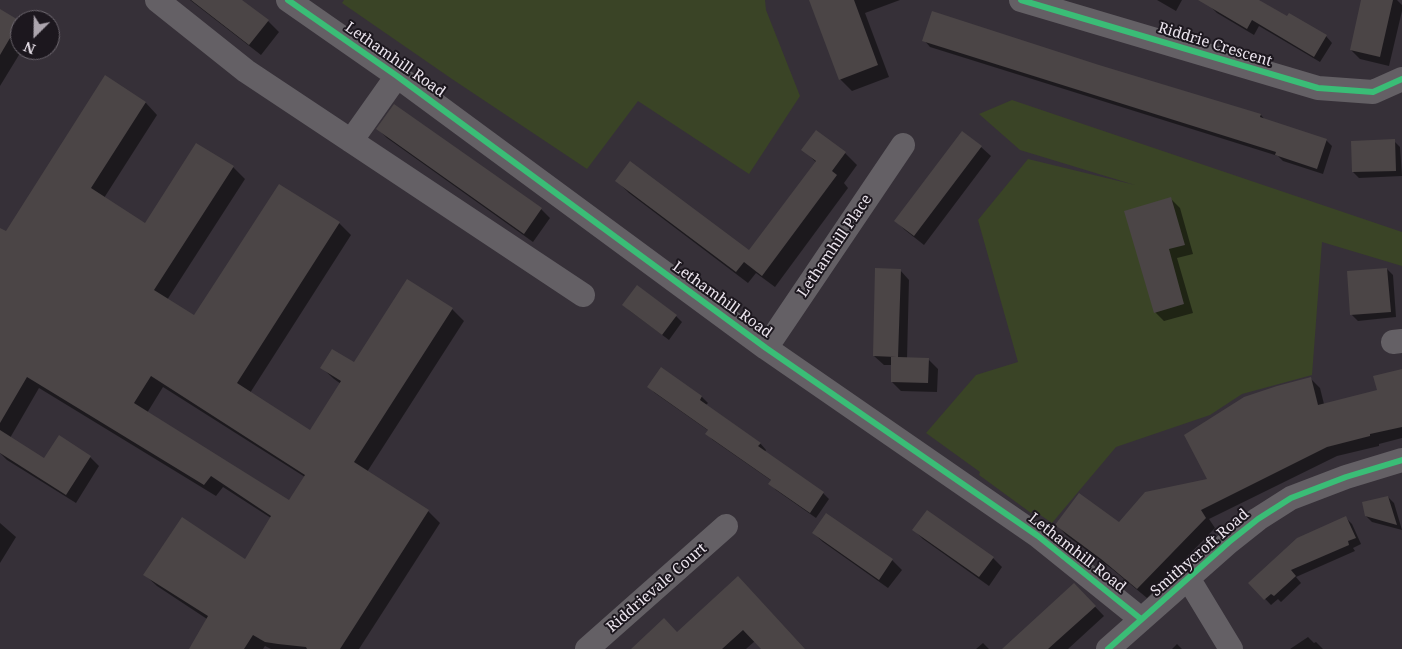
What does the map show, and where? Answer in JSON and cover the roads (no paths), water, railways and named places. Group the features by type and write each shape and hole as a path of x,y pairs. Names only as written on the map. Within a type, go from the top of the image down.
{"street":[{"path":"157,0 246,71 584,296"},
{"name":"Lethamhill Road","path":"288,0 397,76 766,348 1038,536 1141,620"},
{"name":"Riddrie Crescent","path":"1021,0 1318,88 1373,92 1402,79"},
{"name":"Lethamhill Road","path":"351,141 397,76"},
{"name":"Lethamhill Place","path":"766,348 903,145"},
{"name":"Smithycroft Road","path":"1108,649 1229,542 1251,524 1291,498 1346,477 1402,460"},
{"name":"Riddrievale Court","path":"587,649 726,526"},
{"path":"1188,578 1231,649"}]}
